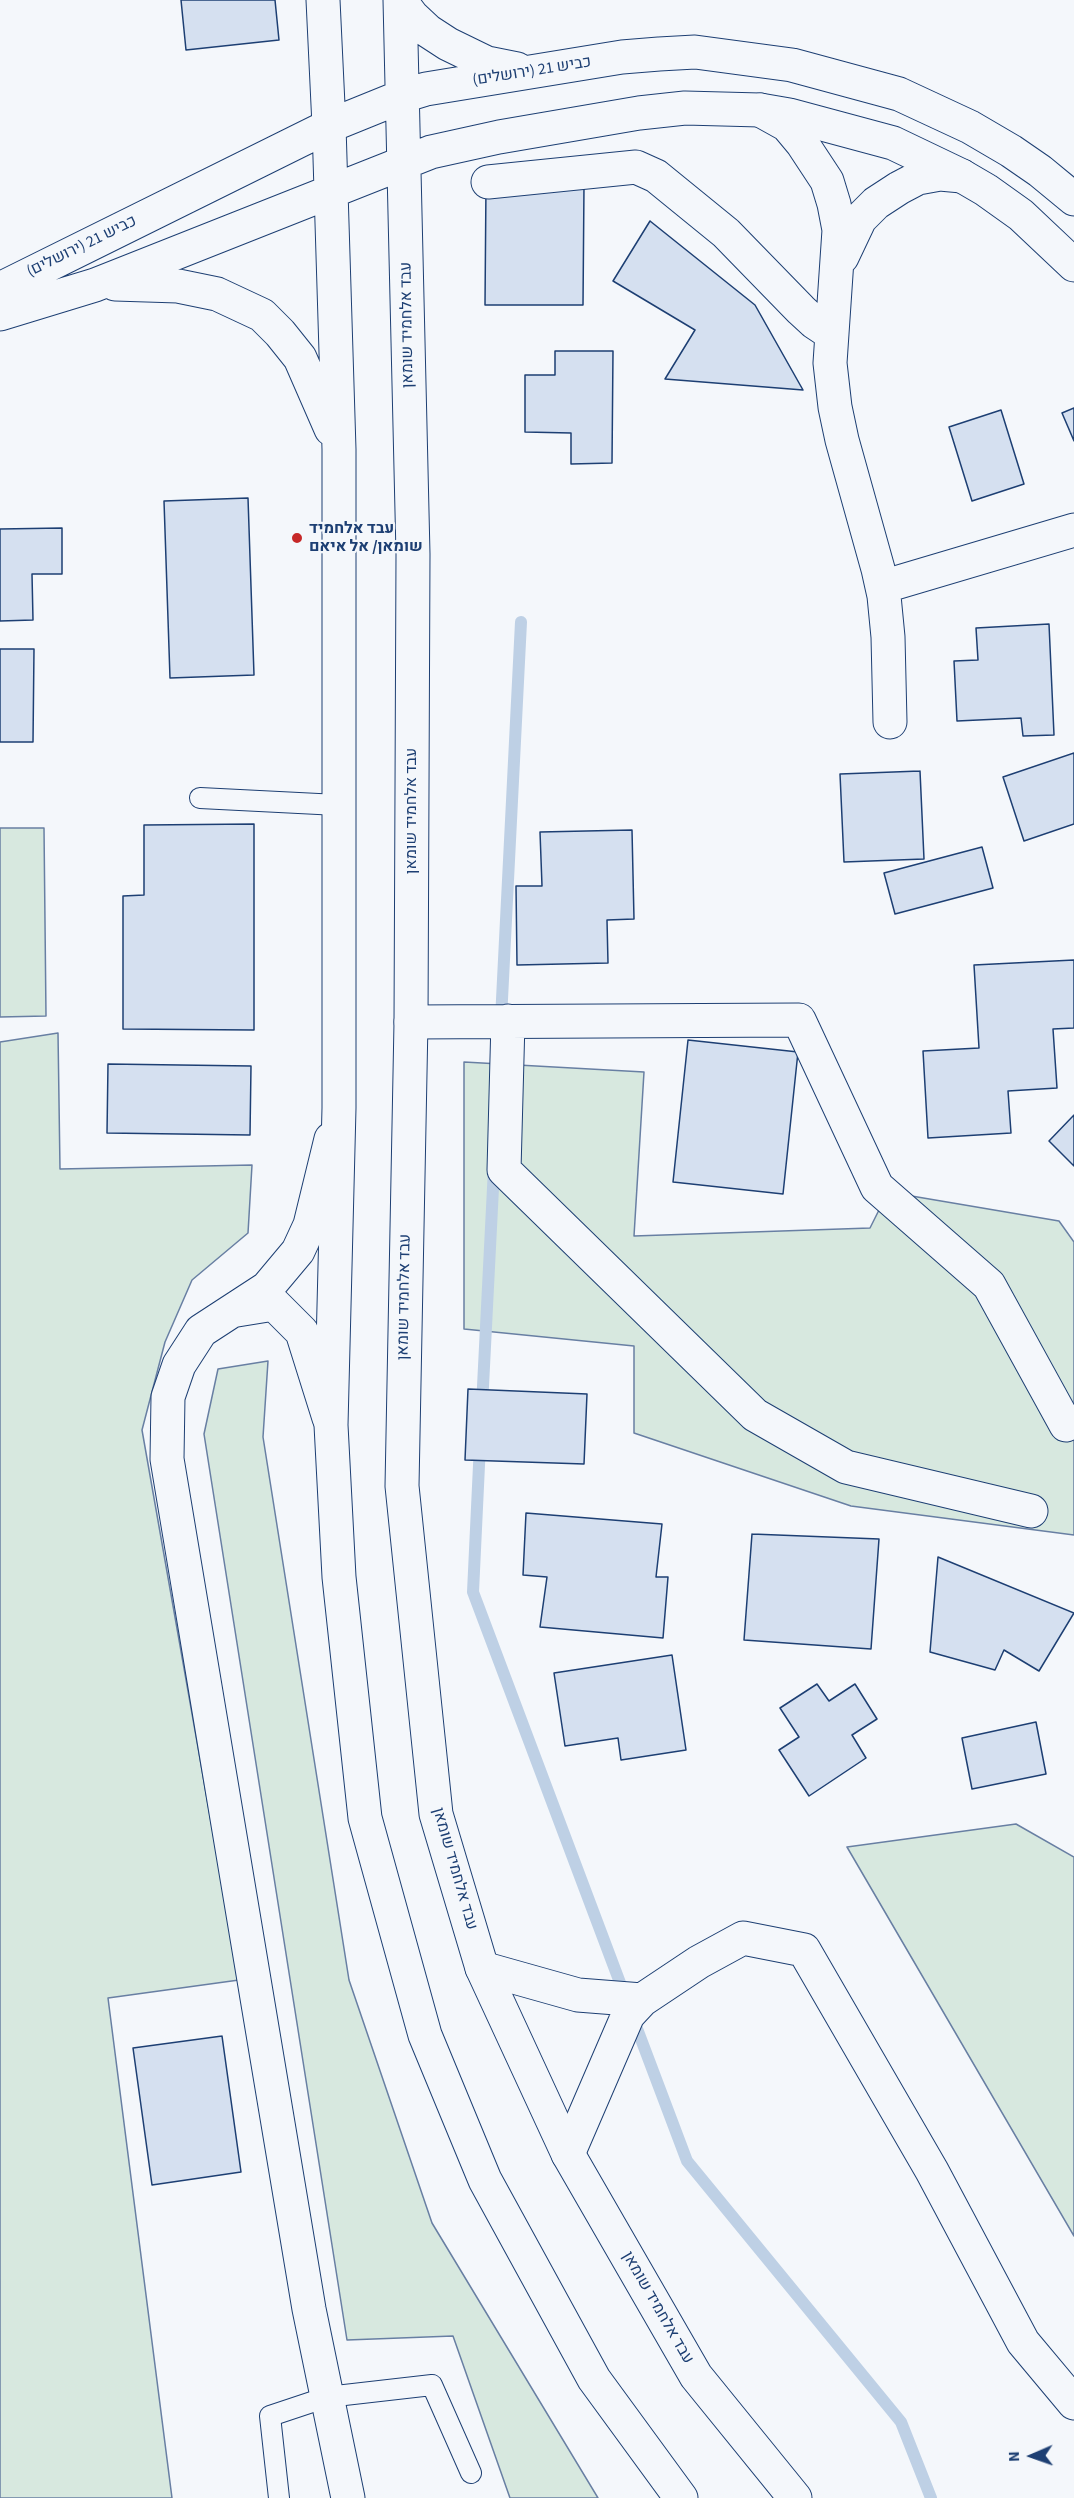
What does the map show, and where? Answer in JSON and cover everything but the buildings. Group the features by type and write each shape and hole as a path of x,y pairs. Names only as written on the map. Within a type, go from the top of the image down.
{"main road":[{"path":"323,0 330,126 339,449 339,1108 331,1425 339,1577 365,1818 425,2035 485,2180 589,2369 681,2498"},
{"path":"400,0 412,16 428,31 467,55 497,66 540,70"},
{"name":"עבד אלחמיד שומאן","path":"400,0 413,554 411,1022 402,1486 436,1814 482,1968 568,2154 696,2376 795,2498"},
{"name":"כביש 21 (ירושלים)","path":"0,289 330,126 403,96 426,89 622,57 695,52 781,63 899,94 951,117 1011,151 1074,199"},
{"name":"כביש 21 (ירושלים)","path":"0,314 95,285 404,162 463,143 639,113 685,108 760,110 823,122 893,143 962,176 1021,215 1074,265"},
{"path":"760,110 787,125 817,163 827,181 839,230 830,363 835,407 842,440 882,586 888,637 890,722"},
{"path":"488,182 636,167 656,176 726,232 801,310 832,334"},
{"path":"837,274 844,249 860,219 876,203 918,178 940,174 962,176"},
{"path":"95,285 178,286 217,294 262,315 300,358 339,449"},
{"path":"882,586 1074,530"},
{"path":"411,1022 799,1020 878,1187 989,1285 1070,1429"},
{"path":"508,1021 504,1170 755,1415 846,1467 1031,1511"},
{"path":"339,1108 310,1225 298,1251 267,1288 201,1332 180,1365 168,1397 167,1459 309,2309 348,2498"},
{"path":"232,1311 274,1304 302,1332 331,1425"},
{"path":"568,2154 628,2015 642,2000 699,1962 743,1938 804,1950 932,2171 1023,2342 1074,2403"},
{"path":"482,1968 578,1995 642,2000"}],"lane":[{"path":"200,798 338,805"},
{"path":"279,2498 270,2416 327,2397 432,2385 471,2474"}],"shaded area":[{"path":"0,828 44,828 46,1016 0,1017"},
{"path":"58,1033 60,1169 252,1165 248,1233 192,1280 165,1342 142,1430 239,1980 108,1998 172,2498 0,2498 0,1042"},
{"path":"464,1062 644,1072 634,1236 870,1228 888,1192 1059,1221 1074,1242 1074,1535 851,1506 634,1433 634,1346 464,1329"},
{"path":"268,1361 263,1437 349,1980 432,2223 598,2498 510,2498 453,2336 347,2340 204,1434 218,1369"},
{"path":"1016,1824 1074,1857 1074,2236 847,1847"}],"waterway":[{"path":"501,1019 521,622"},
{"path":"482,1406 494,1168"},
{"path":"480,1444 473,1592 625,1996"},
{"path":"633,2018 687,2161 901,2422 931,2498"}],"place":[{"name":"עבד אלחמיד שומאן/ אל איאם","path":"297,538"}]}
